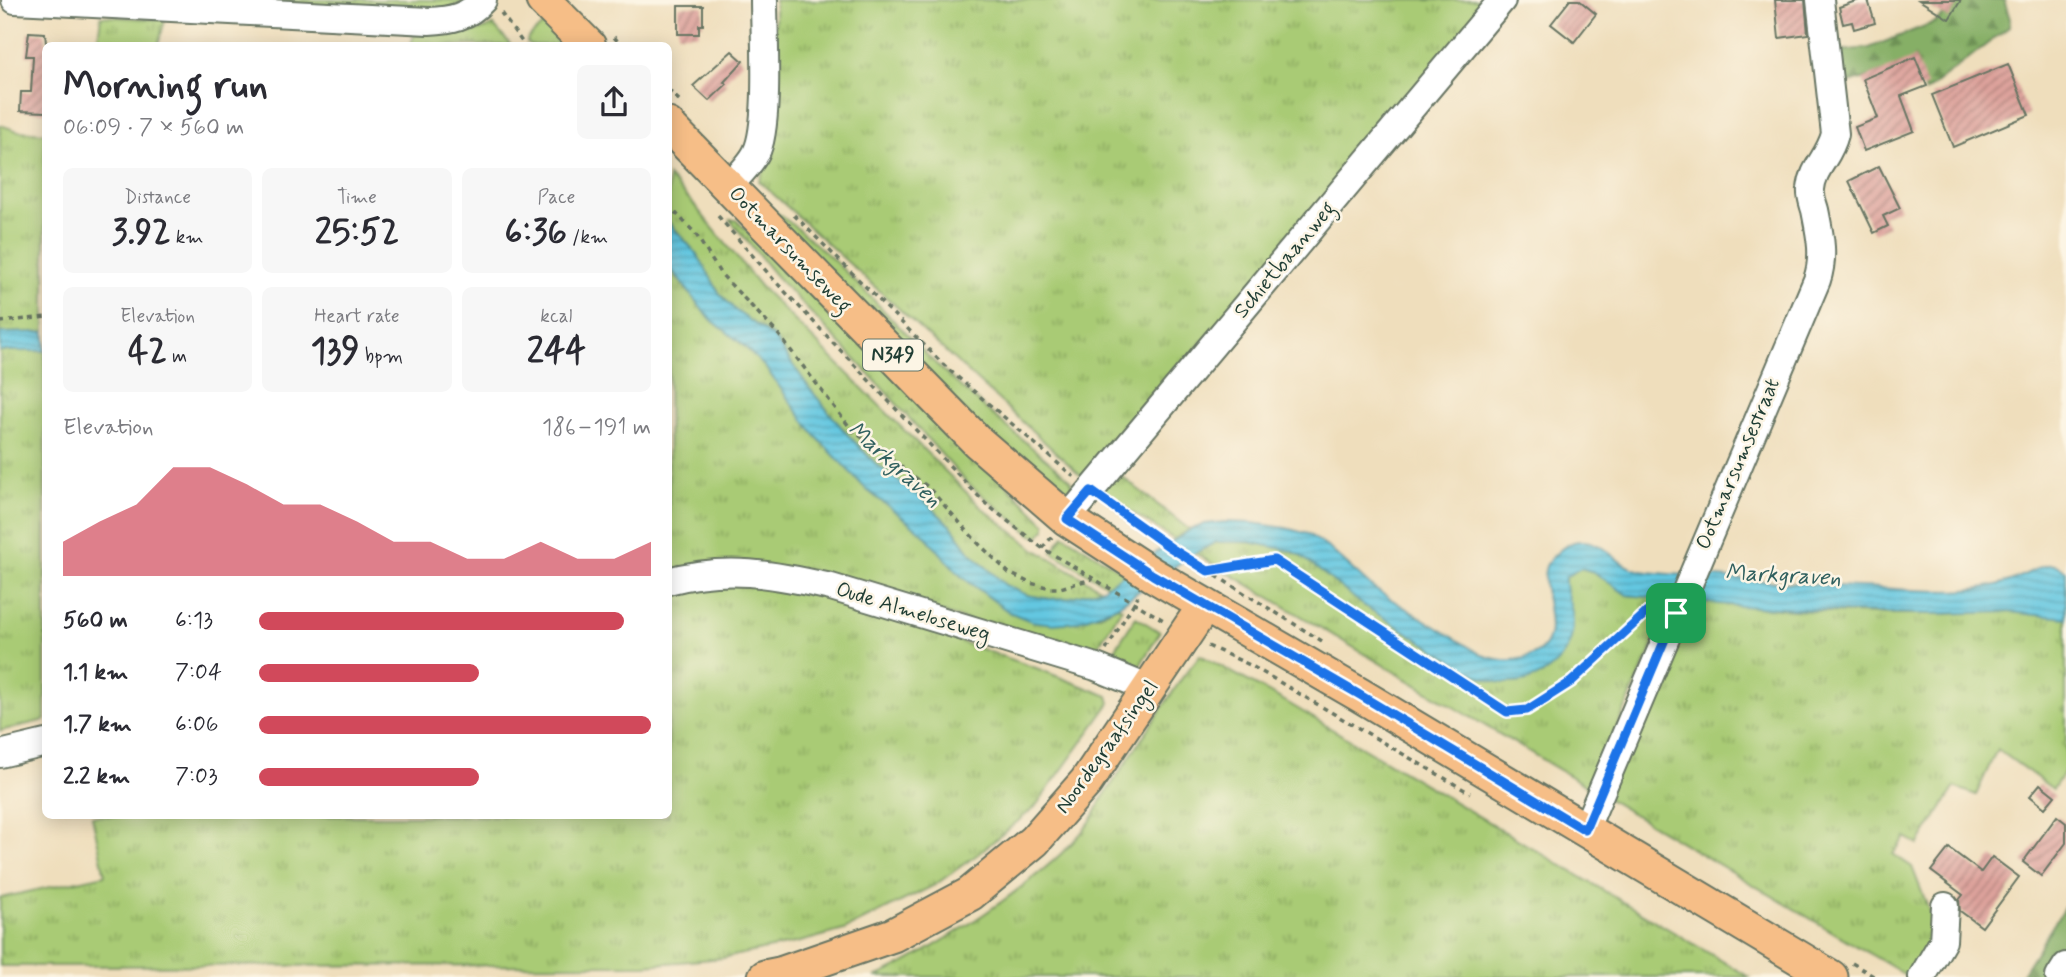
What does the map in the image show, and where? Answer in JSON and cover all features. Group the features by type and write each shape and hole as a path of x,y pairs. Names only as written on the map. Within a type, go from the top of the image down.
{"main road":[{"path":"543,0 585,42"},
{"name":"Ootmarsumseweg","path":"672,131 721,199 978,442 1067,519 1135,564 1205,605"},
{"name":"Noordegraafsingel","path":"765,977 893,935 970,894 1034,841 1086,782 1205,605"},
{"name":"N349","path":"1205,605 1831,977"}],"street":[{"path":"15,0 429,21 449,20 491,4"},
{"path":"721,199 756,153 759,142 764,118 764,0"},
{"name":"Schietbaanweg","path":"1067,519 1502,0"},
{"name":"Ootmarsumsestraat","path":"1585,830 1817,281 1822,263 1822,247 1810,192 1814,174 1831,149 1835,134 1820,0"},
{"name":"Oude Almeloseweg","path":"672,579 730,571 786,577 831,587 1096,667 1150,689"},
{"path":"0,754 42,744"},
{"path":"1922,977 1943,941 1945,906"},
{"path":"2059,977 2066,966"}],"path":[{"path":"491,4 522,42"},
{"name":"Ootmarsumseweg","path":"721,199 774,280 985,503 1042,548 1133,603"},
{"name":"Ootmarsumseweg","path":"787,208 817,235 948,369 1029,441 1091,491 1171,548 1208,571 1274,560 1507,712 1527,710 1562,688 1647,612 1678,609"},
{"path":"672,209 695,233 720,273 779,335 852,430 928,486 977,542 1009,573 1030,583 1060,589 1092,579"},
{"path":"0,323 42,318"},
{"path":"1096,667 1133,603 1218,652 1250,665 1478,797"},
{"path":"1868,973 1875,977"}],"green space":[{"path":"247,0 468,0 431,16"},
{"path":"775,0 1495,0 1085,479 759,181 776,140"},
{"path":"1963,0 2004,0 2010,19 2009,27 1925,92 1919,72 1886,71 1844,85 1840,51 1869,48 1935,22"},
{"path":"101,16 165,20 159,42 98,42"},
{"path":"546,22 565,42 527,42"},
{"path":"493,25 508,42 412,42 417,28 466,33"},
{"path":"0,125 18,131 42,133 42,332 0,333"},
{"path":"672,181 760,286 980,506 1032,547 1101,589 1068,598 1050,599 1027,595 1005,585 970,552 952,527 919,496 877,465 846,433 810,389 774,338 735,310 720,294 697,254 672,225"},
{"path":"756,199 804,234 850,276 952,379 1070,479 1074,490 1061,497 988,435"},
{"path":"730,220 736,220 1046,524 1046,529 1039,536 1032,535 966,482 776,276"},
{"path":"672,271 713,321 765,367 815,435 867,490 923,533 961,576 1009,612 1100,615 1117,606 1122,608 1091,657 833,580 672,572"},
{"path":"0,351 42,351 42,721 0,731"},
{"path":"1116,472 1190,530 1174,539 1100,492"},
{"path":"1064,535 1126,574 1107,585 1052,552"},
{"path":"1216,542 1270,545 1300,555 1363,605 1473,673 1542,675 1565,594 1565,577 1581,568 1594,572 1627,595 1674,599 1590,788 1195,553"},
{"path":"726,579 826,595 1036,668 1108,696 1110,703 1035,807 978,854 935,885 844,930 800,942 723,958 645,965 0,966 0,898 105,875 93,819 672,819 672,588"},
{"path":"1690,600 1878,614 1972,613 2066,604 2066,769 2053,789 1997,749 1976,795 1955,787 1918,845 1906,837 1893,854 1912,867 1937,931 1909,977 1605,797"},
{"path":"1136,617 1160,632 1136,672 1107,662"},
{"path":"1200,655 1283,700 1749,977 875,977 930,949 965,927 1037,875 1067,848 1089,824 1100,802"},
{"path":"2066,905 2066,941 2043,977 2020,977"}],"water":[{"path":"672,226 697,254 720,294 735,310 774,338 810,389 846,433 877,465 919,496 952,527 970,552 1005,585 1027,595 1050,599 1068,598 1101,589 1190,530 1205,524 1225,522 1252,523 1308,534 1330,549 1373,588 1482,655 1500,660 1528,657 1541,650 1548,640 1550,629 1544,577 1546,566 1554,555 1566,546 1583,541 1599,546 1626,566 1650,572 1925,591 1989,587 2043,566 2057,565 2066,571 2066,618 2009,612 1845,612 1740,606 1627,595 1594,572 1581,568 1565,577 1573,620 1572,634 1561,657 1542,674 1531,679 1504,683 1473,673 1363,605 1292,551 1250,542 1216,542 1195,553 1117,606 1076,622 1053,624 1031,621 1009,612 961,576 923,533 867,490 815,435 765,367 702,309 672,270"},
{"path":"42,332 42,351 0,351 0,333"}],"building":[{"path":"1570,0 1579,0 1596,14 1574,42 1551,24"},
{"path":"1775,0 1805,0 1808,34 1779,38"},
{"path":"1859,0 1868,0 1875,23 1854,29 1852,22 1843,24 1839,7"},
{"path":"1919,0 1961,0 1949,19"},
{"path":"678,6 703,6 703,25 699,25 699,34 678,34"},
{"path":"29,32 45,33 46,42 42,42 42,112 20,111 21,92 31,92 33,56 26,56"},
{"path":"732,51 743,61 724,82 727,84 709,101 693,86"},
{"path":"1915,57 1927,86 1901,96 1914,131 1864,151 1855,127 1878,118 1863,79"},
{"path":"2008,64 2029,115 1953,147 1932,95"},
{"path":"1879,166 1900,208 1883,216 1888,226 1874,233 1849,181"},
{"path":"2040,784 2055,796 2045,808 2030,796"},
{"path":"2057,816 2066,823 2066,843 2041,876 2023,862"},
{"path":"1949,848 1981,872 1992,857 2019,877 1982,927 1960,911 1959,900 1963,895 1931,871"}],"route":[{"path":"1091,491 1208,571 1237,564 1274,560 1507,712 1527,710 1571,682 1647,612 1676,613 1585,830 1153,575 1067,519 1091,491"}],"water label":[{"name":"Markgraven","path":"894,465"},
{"name":"Markgraven","path":"1783,576"}]}
